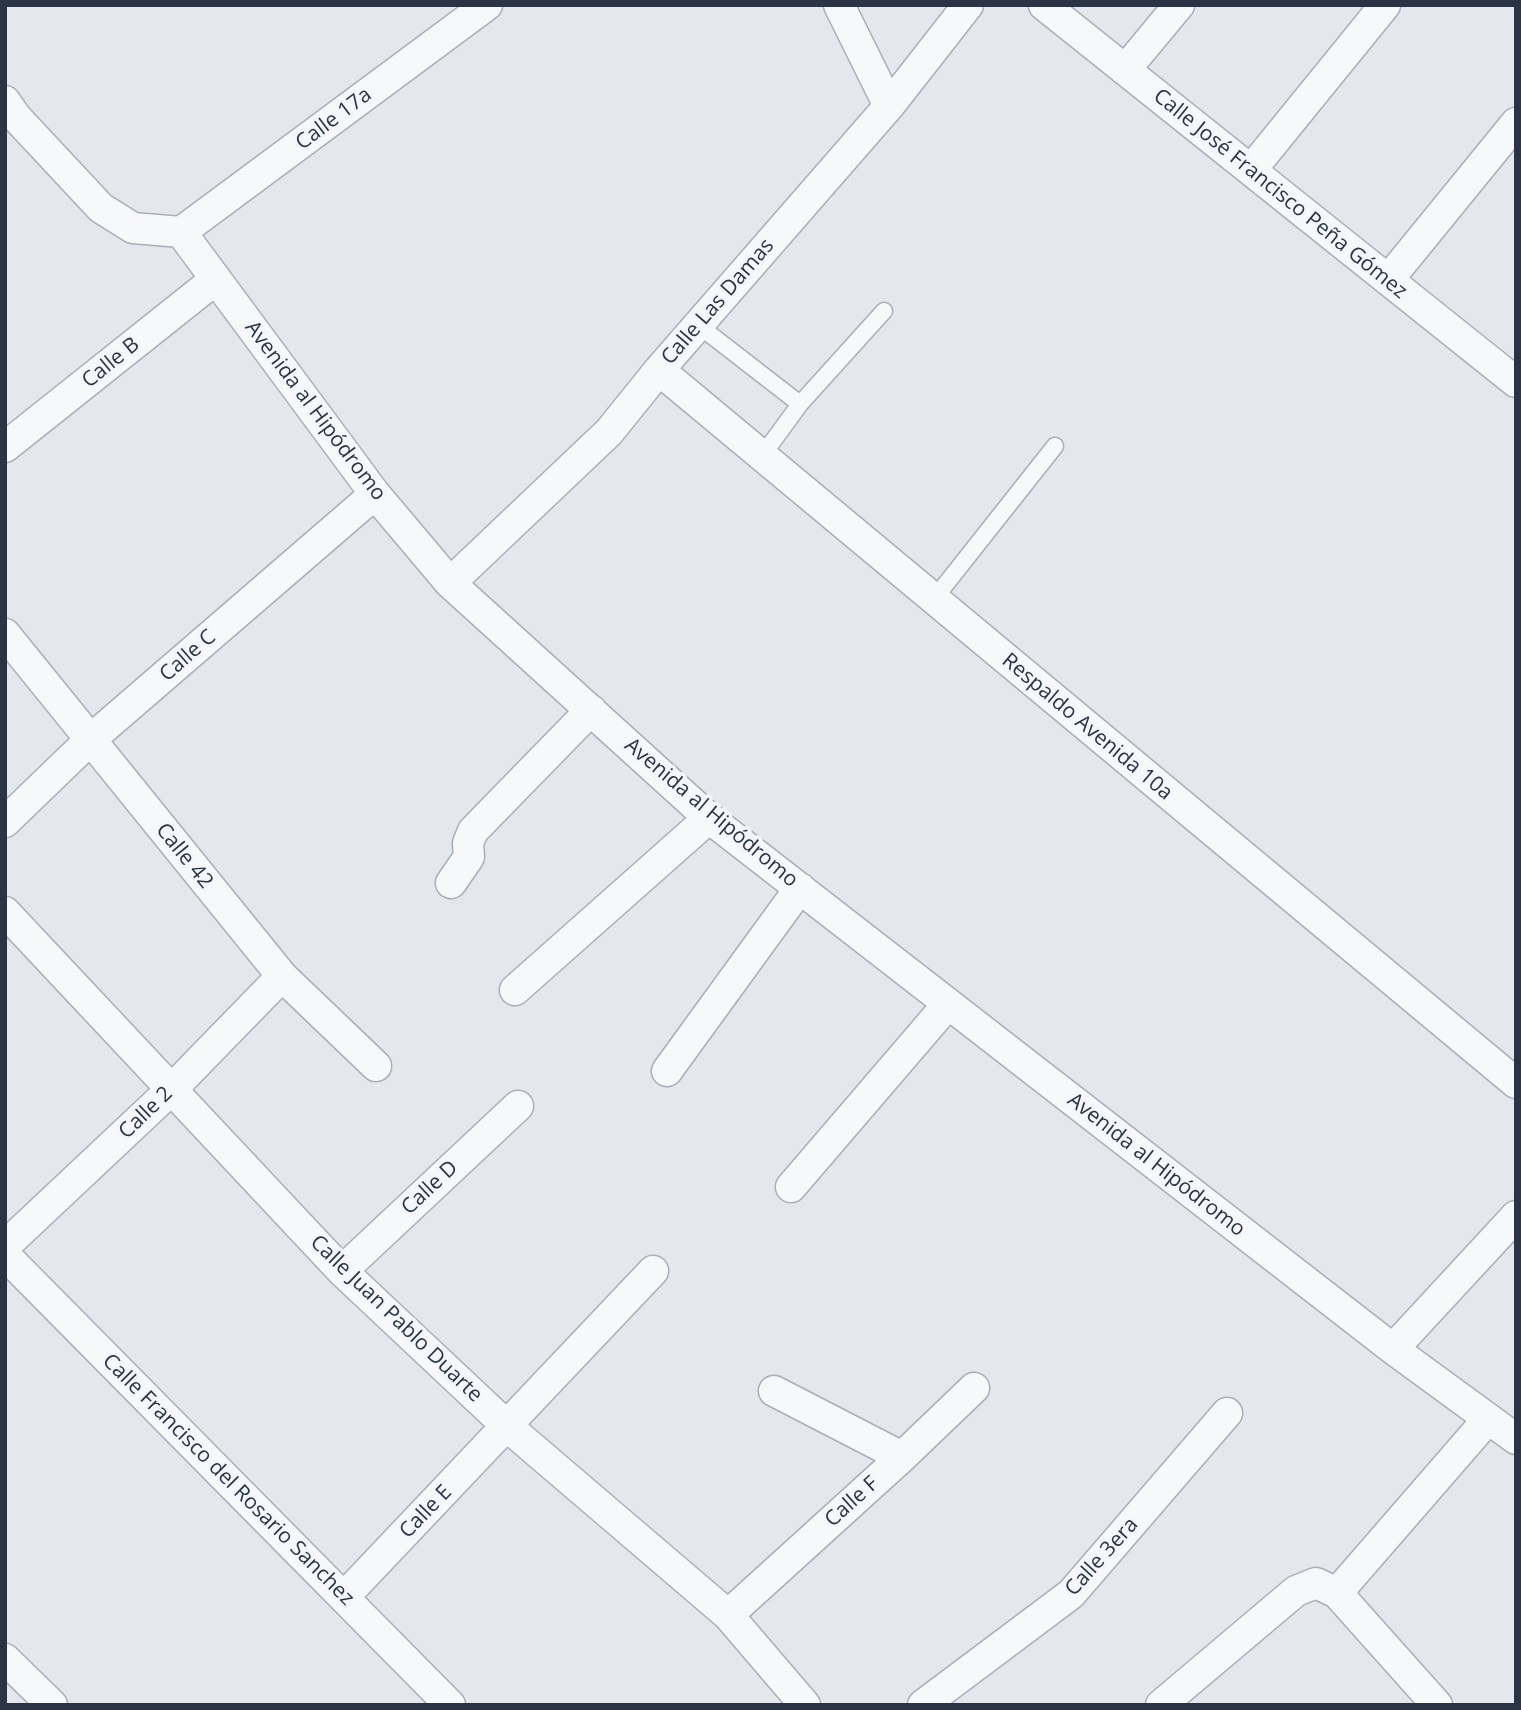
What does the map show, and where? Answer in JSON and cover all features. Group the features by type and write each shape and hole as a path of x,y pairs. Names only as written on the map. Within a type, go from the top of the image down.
{"street":[{"name":"Calle 17a","path":"181,232 487,5"},
{"path":"839,5 889,106"},
{"name":"Calle Las Damas","path":"450,583 609,432 659,370 889,106 968,5"},
{"name":"Calle José Francisco Peña Gómez","path":"1044,5 1516,382"},
{"path":"1125,70 1180,5"},
{"path":"1251,170 1385,5"},
{"path":"9,116 101,208 133,228 181,232"},
{"path":"1388,280 1516,123"},
{"name":"Avenida al Hipódromo","path":"181,232 375,494 450,583 709,818 1393,1349 1516,1439"},
{"name":"Calle B","path":"5,447 216,279"},
{"name":"Respaldo Avenida 10a","path":"659,370 1516,1083"},
{"name":"Calle C","path":"5,822 90,740 375,494"},
{"name":"Calle 42","path":"5,634 282,976 376,1066"},
{"path":"451,883 469,857 468,843 473,831 590,710"},
{"path":"515,990 709,818"},
{"path":"667,1071 800,888"},
{"name":"Calle Juan Pablo Duarte","path":"5,912 342,1271 508,1427 727,1615 805,1705"},
{"name":"Calle 2","path":"5,1246 173,1088 282,976"},
{"path":"791,1187 948,1004"},
{"name":"Calle D","path":"342,1271 518,1106"},
{"path":"1393,1349 1516,1216"},
{"name":"Calle Francisco del Rosario Sanchez","path":"5,1255 450,1705"},
{"name":"Calle E","path":"344,1597 653,1271"},
{"name":"Calle F","path":"727,1615 974,1388"},
{"path":"774,1391 902,1457"},
{"name":"Calle 3era","path":"923,1705 1071,1594 1227,1413"},
{"path":"1161,1705 1296,1591 1327,1588 1488,1419"},
{"path":"1327,1588 1437,1705"},
{"path":"5,1658 52,1705"}],"lane":[{"path":"762,456 800,404 884,310"},
{"path":"698,325 800,404"},
{"path":"934,599 1055,446"}]}
